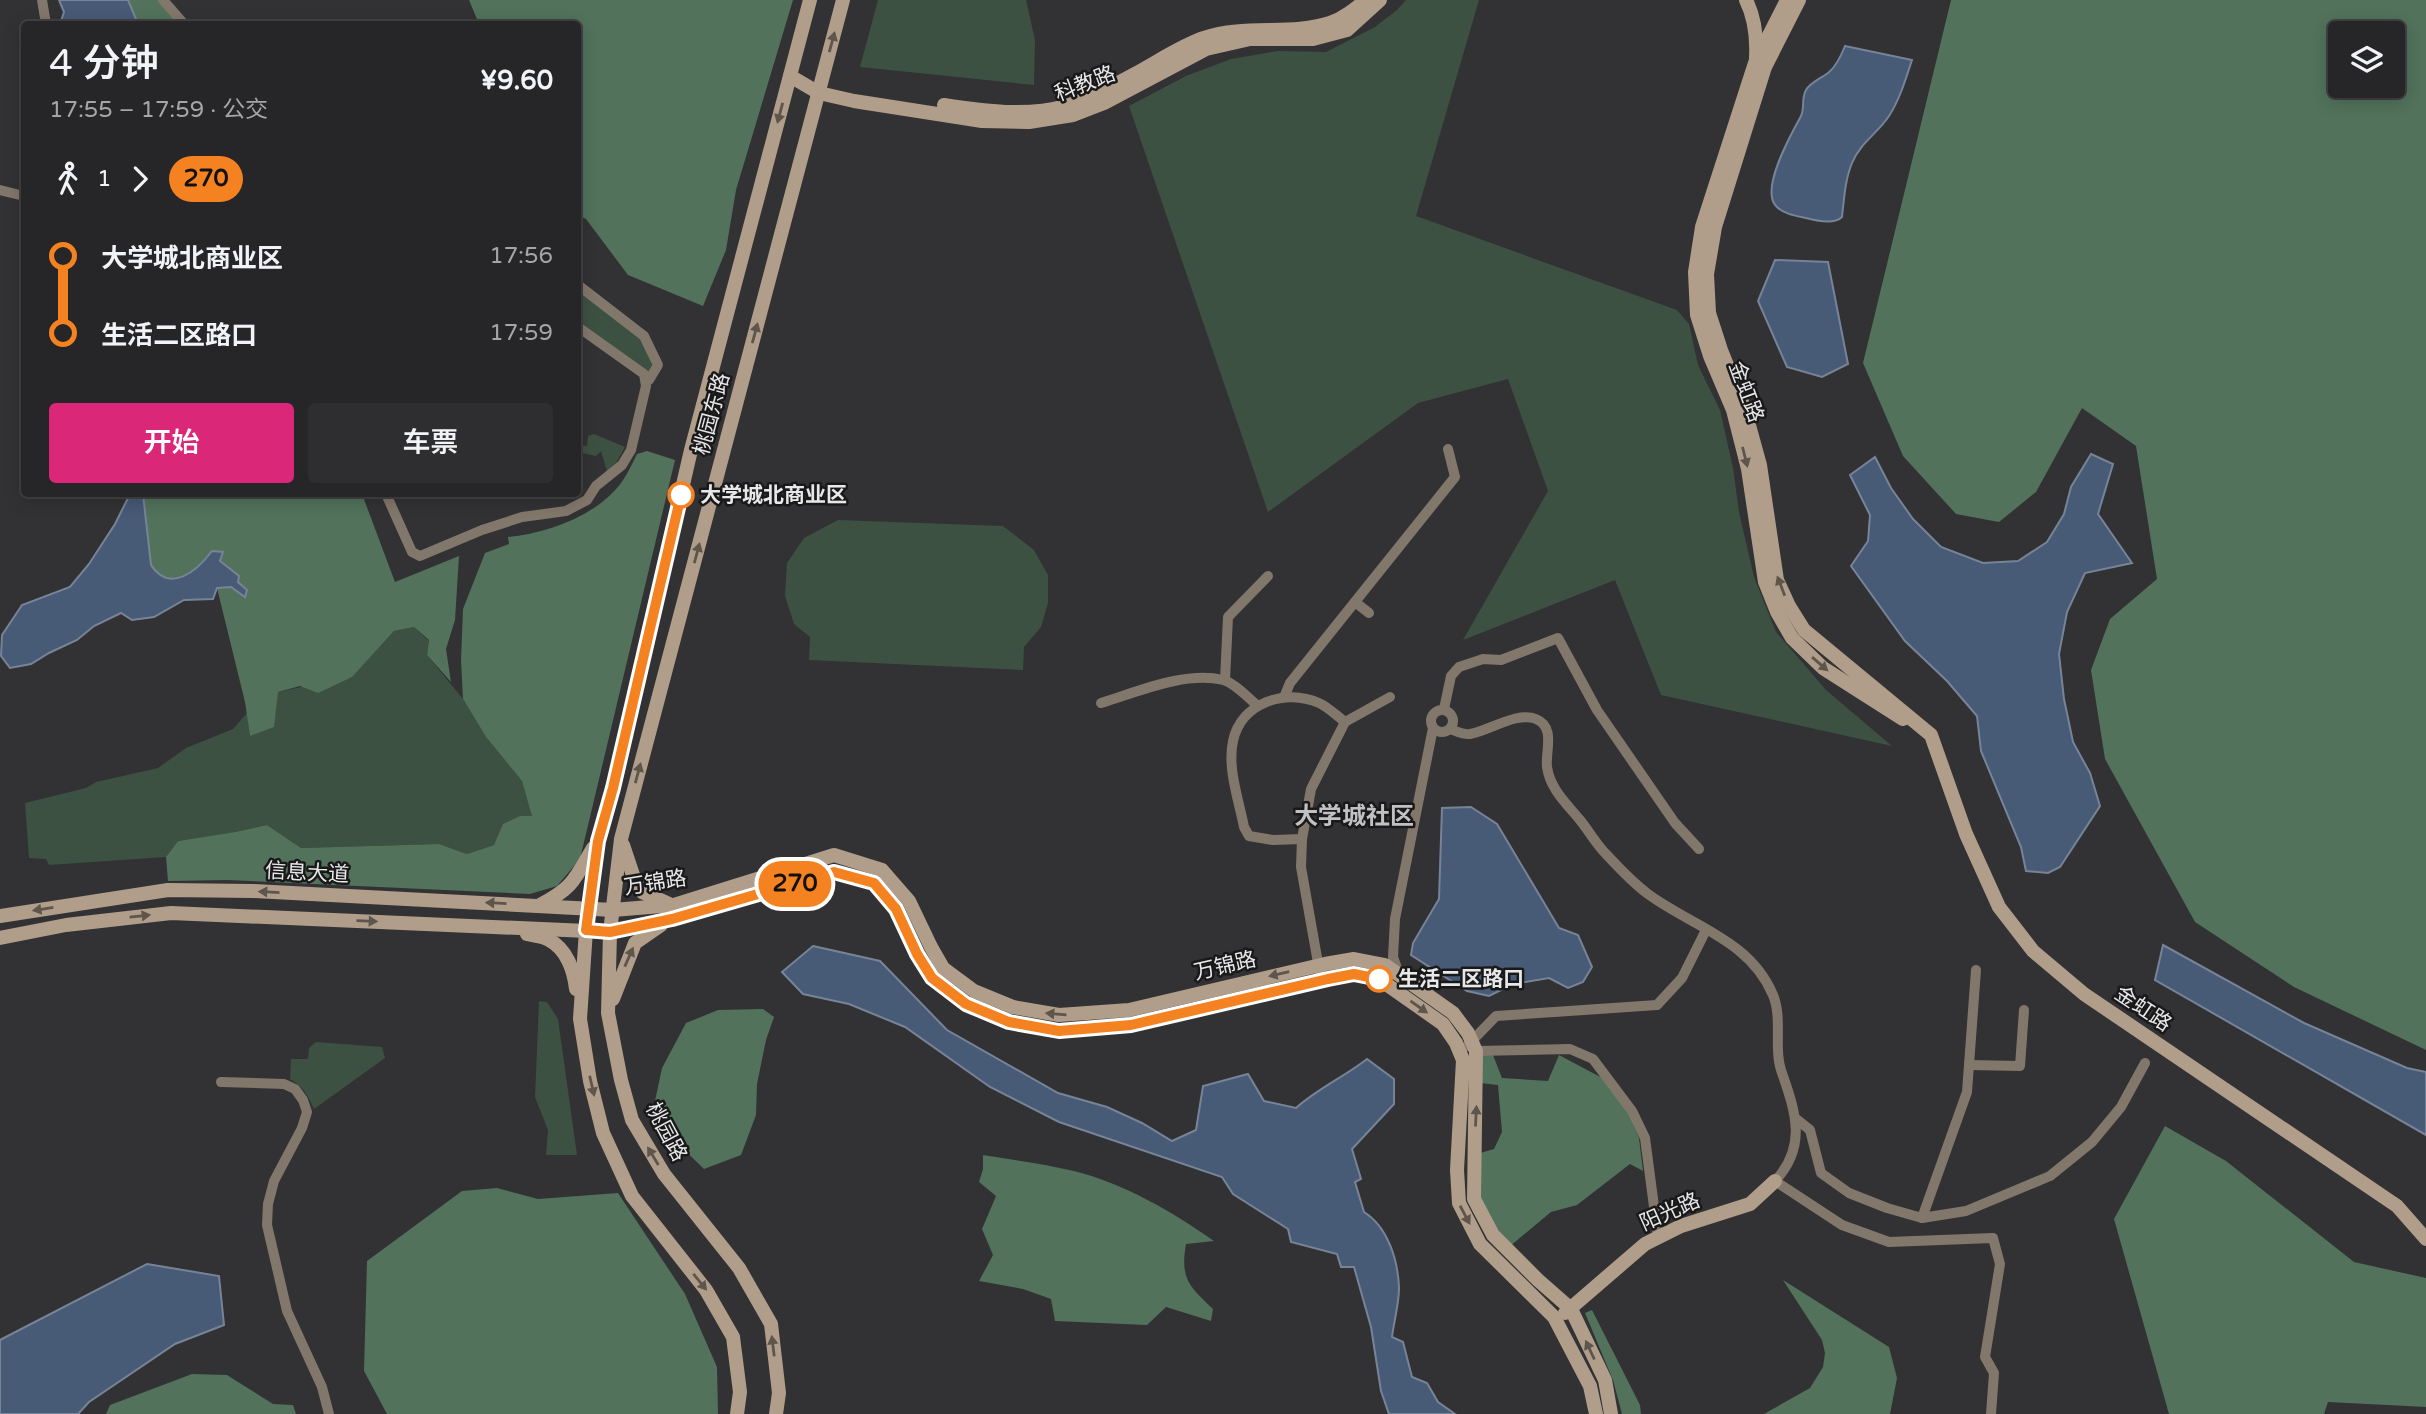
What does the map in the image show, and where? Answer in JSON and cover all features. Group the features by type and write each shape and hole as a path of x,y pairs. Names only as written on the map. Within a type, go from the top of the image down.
{"street":[{"path":"42,0 46,21"},
{"path":"163,0 181,21"},
{"name":"桃园东路","path":"598,841 613,788 691,450 810,0"},
{"name":"桃园东路","path":"621,839 843,0"},
{"name":"科教路","path":"820,89 981,110 1024,112 1064,106 1095,95 1202,38 1236,30 1298,28 1329,23 1351,12 1366,0"},
{"name":"科教路","path":"790,76 854,101 982,121 1030,122 1073,115 1104,103 1206,49 1250,39 1313,39 1348,30 1380,0"},
{"path":"1746,0 1752,12 1757,42 1755,63"},
{"name":"金虹路","path":"1787,0 1755,63 1702,227 1695,272 1697,315 1710,356 1733,410 1748,469 1765,582 1777,612 1792,638 1823,668 1931,736"},
{"name":"金虹路","path":"1799,0 1765,67 1715,227 1707,274 1709,313 1748,419 1760,465 1777,580 1789,606 1804,630 1931,736 1966,834 1999,906 2033,951 2084,994 2397,1206 2426,1239"},
{"path":"0,190 21,195"},
{"path":"581,287 644,336 658,365 649,380"},
{"path":"387,497 412,552 420,556 482,530 522,517 566,511 587,500 596,486 622,465 631,450 646,386 644,374 581,329"},
{"path":"1285,695 1290,683 1455,477 1448,450"},
{"path":"1225,680 1228,617 1268,576"},
{"path":"1355,602 1368,613"},
{"path":"1444,709 1451,676 1459,667 1483,659 1501,660 1558,638 1597,710 1675,823 1699,849"},
{"path":"1101,703 1164,683 1191,679 1225,680 1258,706"},
{"path":"1302,839 1273,840 1249,836 1244,827 1231,760 1233,740 1245,715 1258,706 1285,695 1319,703 1345,722"},
{"path":"1321,980 1301,867 1302,839 1311,789 1345,722 1390,697"},
{"path":"1399,974 1393,957 1395,919 1433,728 1432,717 1436,711 1444,709 1453,715 1454,723 1450,729 1443,732 1433,728"},
{"path":"1450,729 1468,735 1502,723 1524,718 1536,719 1548,733 1547,768 1553,787 1604,852 1647,894 1740,949 1762,973 1774,998 1779,1063 1793,1104 1797,1130 1788,1167 1775,1181 1842,1225 1889,1242 1993,1238 2000,1264 1984,1357 1994,1373 1991,1414"},
{"path":"608,1013 635,943 673,912 642,892 633,875 621,839"},
{"name":"桃园路","path":"621,839 610,932 608,1013 621,1080 632,1120 664,1174 739,1268 771,1324 779,1393 776,1414"},
{"path":"540,905 564,892 577,877 598,841"},
{"path":"580,1019 587,909 598,841"},
{"name":"万锦路","path":"610,932 834,855 883,870 909,901 943,968 974,991 1013,1007 1059,1016 1129,1010 1317,965 1354,959 1385,965 1453,1013 1468,1033 1474,1047"},
{"name":"万锦路","path":"613,910 673,912 834,872 874,883 896,909 917,954 932,978 966,1004 1009,1022 1059,1031 1131,1025 1354,974 1379,979 1443,1024 1459,1051 1463,1060 1457,1170 1459,1203 1480,1244 1556,1320 1590,1386 1596,1414"},
{"name":"信息大道","path":"0,916 168,890 253,891 613,910"},
{"path":"0,938 66,925 171,913 610,932"},
{"path":"495,926 549,939 562,951 574,971 590,1081 603,1133 632,1196 706,1290 733,1337 740,1392 737,1414"},
{"path":"1611,1414 1605,1380 1571,1309 1493,1235 1474,1199 1474,1047 1496,1016 1657,1005 1682,978 1706,930"},
{"path":"1922,1218 1967,1092 1976,970"},
{"path":"1969,1065 2020,1066 2024,1010"},
{"path":"1459,1051 1474,1047 1570,1049 1594,1059 1636,1120 1645,1138 1658,1237"},
{"path":"1795,1118 1810,1130 1821,1173 1849,1193 1922,1218 1966,1211 2050,1176 2092,1142 2122,1107 2145,1063"},
{"path":"221,1082 284,1084 295,1089 307,1112 302,1128 274,1181 268,1204 267,1225 286,1311 322,1388 330,1414"},
{"name":"阳光路","path":"1556,1320 1645,1244 1681,1226 1750,1205 1775,1181"}],"green space":[{"path":"128,0 163,0 181,21 137,21"},
{"path":"469,0 793,0 736,190 726,250 703,306 628,275 586,219 581,216 581,21 478,21"},
{"path":"878,0 1026,0 1035,40 1034,85 860,67"},
{"path":"1406,0 1479,0 1416,216 1677,310 1689,324 1698,365 1720,410 1754,577 1776,632 1826,690 1892,746 1661,695 1615,580 1463,640 1548,491 1508,379 1418,403 1268,512 1129,106 1186,76 1231,59 1278,51 1326,52 1375,27"},
{"path":"1951,0 2426,0 2426,1050 2294,987 2195,922 2105,759 2091,670 2110,619 2157,579 2136,446 2082,408 2036,492 1999,522 1956,514 1903,456 1863,363"},
{"path":"581,287 644,336 652,364 649,380 581,327"},
{"path":"594,434 625,447 616,463 607,471 601,451 596,456 581,453 581,445 587,446 588,436"},
{"path":"647,451 675,460 580,859 557,886 530,894 228,880 168,881 166,857 178,841 267,825 301,848 439,844 467,854 494,845 503,824 520,816 532,816 522,781 486,737 463,699 463,609 485,553 509,544 508,537 539,532 585,514 611,495 637,454"},
{"path":"143,497 363,497 395,582 459,556 455,620 446,649 451,682 427,655 429,640 414,627 394,631 352,677 318,693 300,686 278,692 274,727 250,736 245,702 217,588 231,587 238,582 238,576 220,561 222,553 212,551 199,566 175,579 158,574 151,565"},
{"path":"838,520 1003,526 1034,550 1048,575 1048,603 1041,627 1024,647 1023,670 809,660 810,637 794,624 785,596 787,563 804,538"},
{"path":"414,627 429,641 427,655 463,699 486,737 522,781 533,817 494,845 467,854 439,844 301,848 267,825 178,841 166,857 49,865 46,859 29,858 25,803 86,788 96,782 158,768 186,748 233,729 247,713 250,736 278,692 352,676 394,631"},
{"path":"539,1001 547,1002 558,1019 577,1155 546,1155 548,1130 535,1097"},
{"path":"763,1009 774,1017 757,1084 756,1115 741,1155 704,1169 668,1134 655,1101 662,1068 686,1023 718,1010"},
{"path":"316,1042 382,1047 385,1058 314,1109 305,1092 290,1079 291,1059 308,1059 309,1048"},
{"path":"1479,1054 1493,1055 1502,1078 1548,1081 1559,1055 1606,1080 1629,1115 1639,1138 1643,1171 1630,1164 1577,1205 1551,1212 1509,1247 1477,1198 1477,1154 1494,1149 1502,1132 1498,1085 1480,1083"},
{"path":"2165,1126 2226,1161 2354,1262 2426,1278 2426,1407 2328,1402 2324,1414 2169,1414 2114,1219"},
{"path":"983,1155 1063,1169 1111,1183 1165,1209 1214,1241 1186,1244 1184,1256 1188,1281 1213,1309 1211,1321 1166,1307 1147,1325 1055,1321 1051,1299 1023,1289 979,1281 993,1255 982,1229 996,1196 979,1182"},
{"path":"497,1188 538,1199 618,1193 685,1294 717,1367 718,1414 387,1414 364,1371 367,1261 462,1191"},
{"path":"1783,1280 1889,1347 1897,1378 1890,1414 1764,1414 1810,1388 1823,1367 1825,1353 1822,1340"},
{"path":"1592,1310 1640,1405 1641,1414 1622,1414 1613,1380 1585,1313"},
{"path":"192,1374 227,1375 273,1404 293,1405 296,1414 106,1414 110,1405"}],"water":[{"path":"59,0 128,0 137,21 61,21 64,12"},
{"path":"1845,46 1912,60 1893,109 1852,163 1846,183 1842,217 1825,222 1779,209 1772,198 1772,187 1784,148 1801,116 1806,90 1833,68"},
{"path":"1775,260 1828,262 1848,364 1822,377 1787,367 1758,301"},
{"path":"2091,454 2113,464 2098,514 2132,563 2085,573 2067,612 2059,654 2064,699 2073,742 2090,773 2100,806 2060,867 2048,873 2026,871 2021,847 1981,751 1977,716 1947,681 1905,641 1851,566 1868,541 1870,515 1850,475 1875,457 1891,488 1913,519 1941,547 1983,563 2018,561 2047,542 2064,514 2071,487"},
{"path":"128,497 143,497 151,565 158,574 175,579 199,566 212,551 223,552 220,561 239,576 238,582 247,590 245,597 231,587 217,588 213,599 184,600 154,617 132,620 121,613 31,664 10,668 1,656 2,635 22,605 70,587 115,524"},
{"path":"1471,807 1497,824 1559,928 1578,935 1592,967 1583,982 1568,988 1549,978 1513,984 1489,996 1467,991 1411,955 1413,943 1439,899 1442,808"},
{"path":"2163,945 2304,1023 2407,1068 2426,1072 2426,1135 2155,980"},
{"path":"813,946 880,961 947,1030 1058,1093 1107,1107 1172,1141 1196,1130 1203,1086 1248,1074 1264,1101 1296,1108 1367,1059 1394,1079 1394,1104 1352,1149 1361,1179 1355,1182 1364,1212 1379,1226 1394,1256 1399,1294 1392,1337 1403,1342 1412,1377 1427,1383 1438,1402 1455,1414 1389,1414 1381,1391 1371,1327 1354,1267 1341,1267 1337,1254 1291,1242 1288,1229 1233,1194 1222,1177 1059,1122 990,1087 905,1027 849,1004 803,994 782,972"},
{"path":"147,1264 219,1276 224,1325 175,1344 89,1402 78,1414 0,1414 0,1340"}],"bus line":[{"name":"270","path":"681,495 613,788 598,841 586,930 610,932 672,919 834,872 874,883 896,909 917,954 932,978 966,1004 1009,1022 1059,1031 1131,1025 1354,974 1379,979"}],"place":[{"name":"大学城北商业区","path":"681,495"},
{"name":"生活二区路口","path":"1379,979"}],"district":[{"name":"大学城社区","path":"1354,816"}]}
